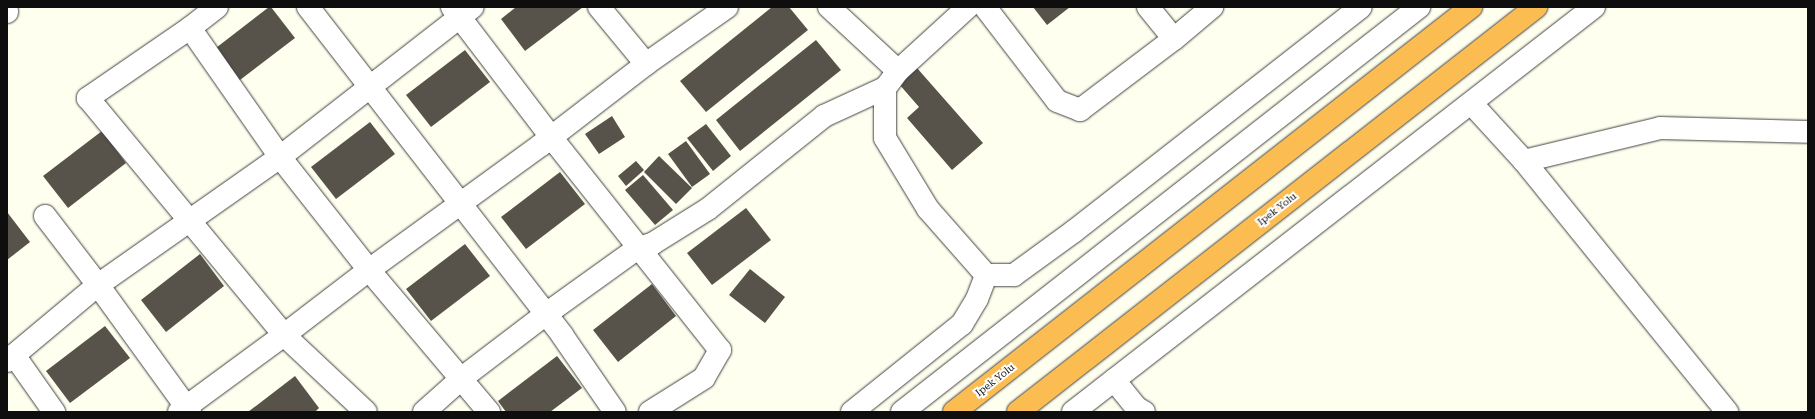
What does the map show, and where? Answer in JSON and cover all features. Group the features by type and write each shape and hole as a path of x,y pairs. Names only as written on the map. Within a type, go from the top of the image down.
{"highway":[{"name":"Ipek Yolu","path":"954,412 1471,7"},
{"name":"Ipek Yolu","path":"1018,412 1536,7"}],"street":[{"path":"217,7 190,28 88,98 284,335 366,412"},
{"path":"308,7 461,202 546,314 615,412"},
{"path":"599,7 646,64"},
{"path":"45,216 98,285 185,410 369,270 551,137 646,64 727,7"},
{"path":"829,7 891,79 885,138 928,209 986,275 1014,275 1073,232 1361,7"},
{"path":"424,412 462,378 546,314 638,248 652,244 708,209 824,116 891,79 968,7"},
{"path":"985,7 1057,101 1080,110 1174,39 1212,7"},
{"path":"1148,7 1174,39"},
{"path":"902,412 1419,7"},
{"path":"1073,412 1472,104 1594,7"},
{"path":"54,412 11,358 98,285 190,222 280,157 462,10 551,137 720,350 704,378 650,412"},
{"path":"190,28 280,157 369,270 462,378 489,412"},
{"path":"1472,104 1524,161 1727,412"},
{"path":"1524,161 1660,128 1808,132"},
{"path":"852,412 962,324 977,299 986,275"},
{"path":"1114,380 1137,408 1144,412"}],"building":[{"path":"271,7 295,38 236,83 212,51"},
{"path":"516,7 583,7 525,51 501,19"},
{"path":"772,7 789,7 808,30 706,112 680,81"},
{"path":"1033,7 1070,7 1047,25"},
{"path":"816,40 841,70 740,151 716,120"},
{"path":"465,50 490,82 431,127 406,95"},
{"path":"917,68 983,143 952,170 907,118 919,107 899,84"},
{"path":"612,116 625,137 599,154 585,134"},
{"path":"370,122 395,154 336,199 311,167"},
{"path":"706,124 731,156 713,171 687,138"},
{"path":"102,131 126,163 68,208 43,176"},
{"path":"686,141 710,174 692,187 668,154"},
{"path":"659,156 692,188 676,204 644,172"},
{"path":"636,161 644,170 626,186 618,176"},
{"path":"560,172 585,204 526,249 501,217"},
{"path":"643,175 673,210 655,225 625,190"},
{"path":"746,208 771,240 712,285 687,253"},
{"path":"7,212 30,242 7,260"},
{"path":"465,244 490,276 431,321 406,289"},
{"path":"200,254 224,286 166,332 141,300"},
{"path":"750,269 785,297 765,323 729,295"},
{"path":"652,284 676,316 618,362 593,330"},
{"path":"105,326 130,358 70,403 46,371"},
{"path":"557,356 582,388 550,412 506,412 498,401"},
{"path":"295,376 319,408 315,412 248,412"}]}
